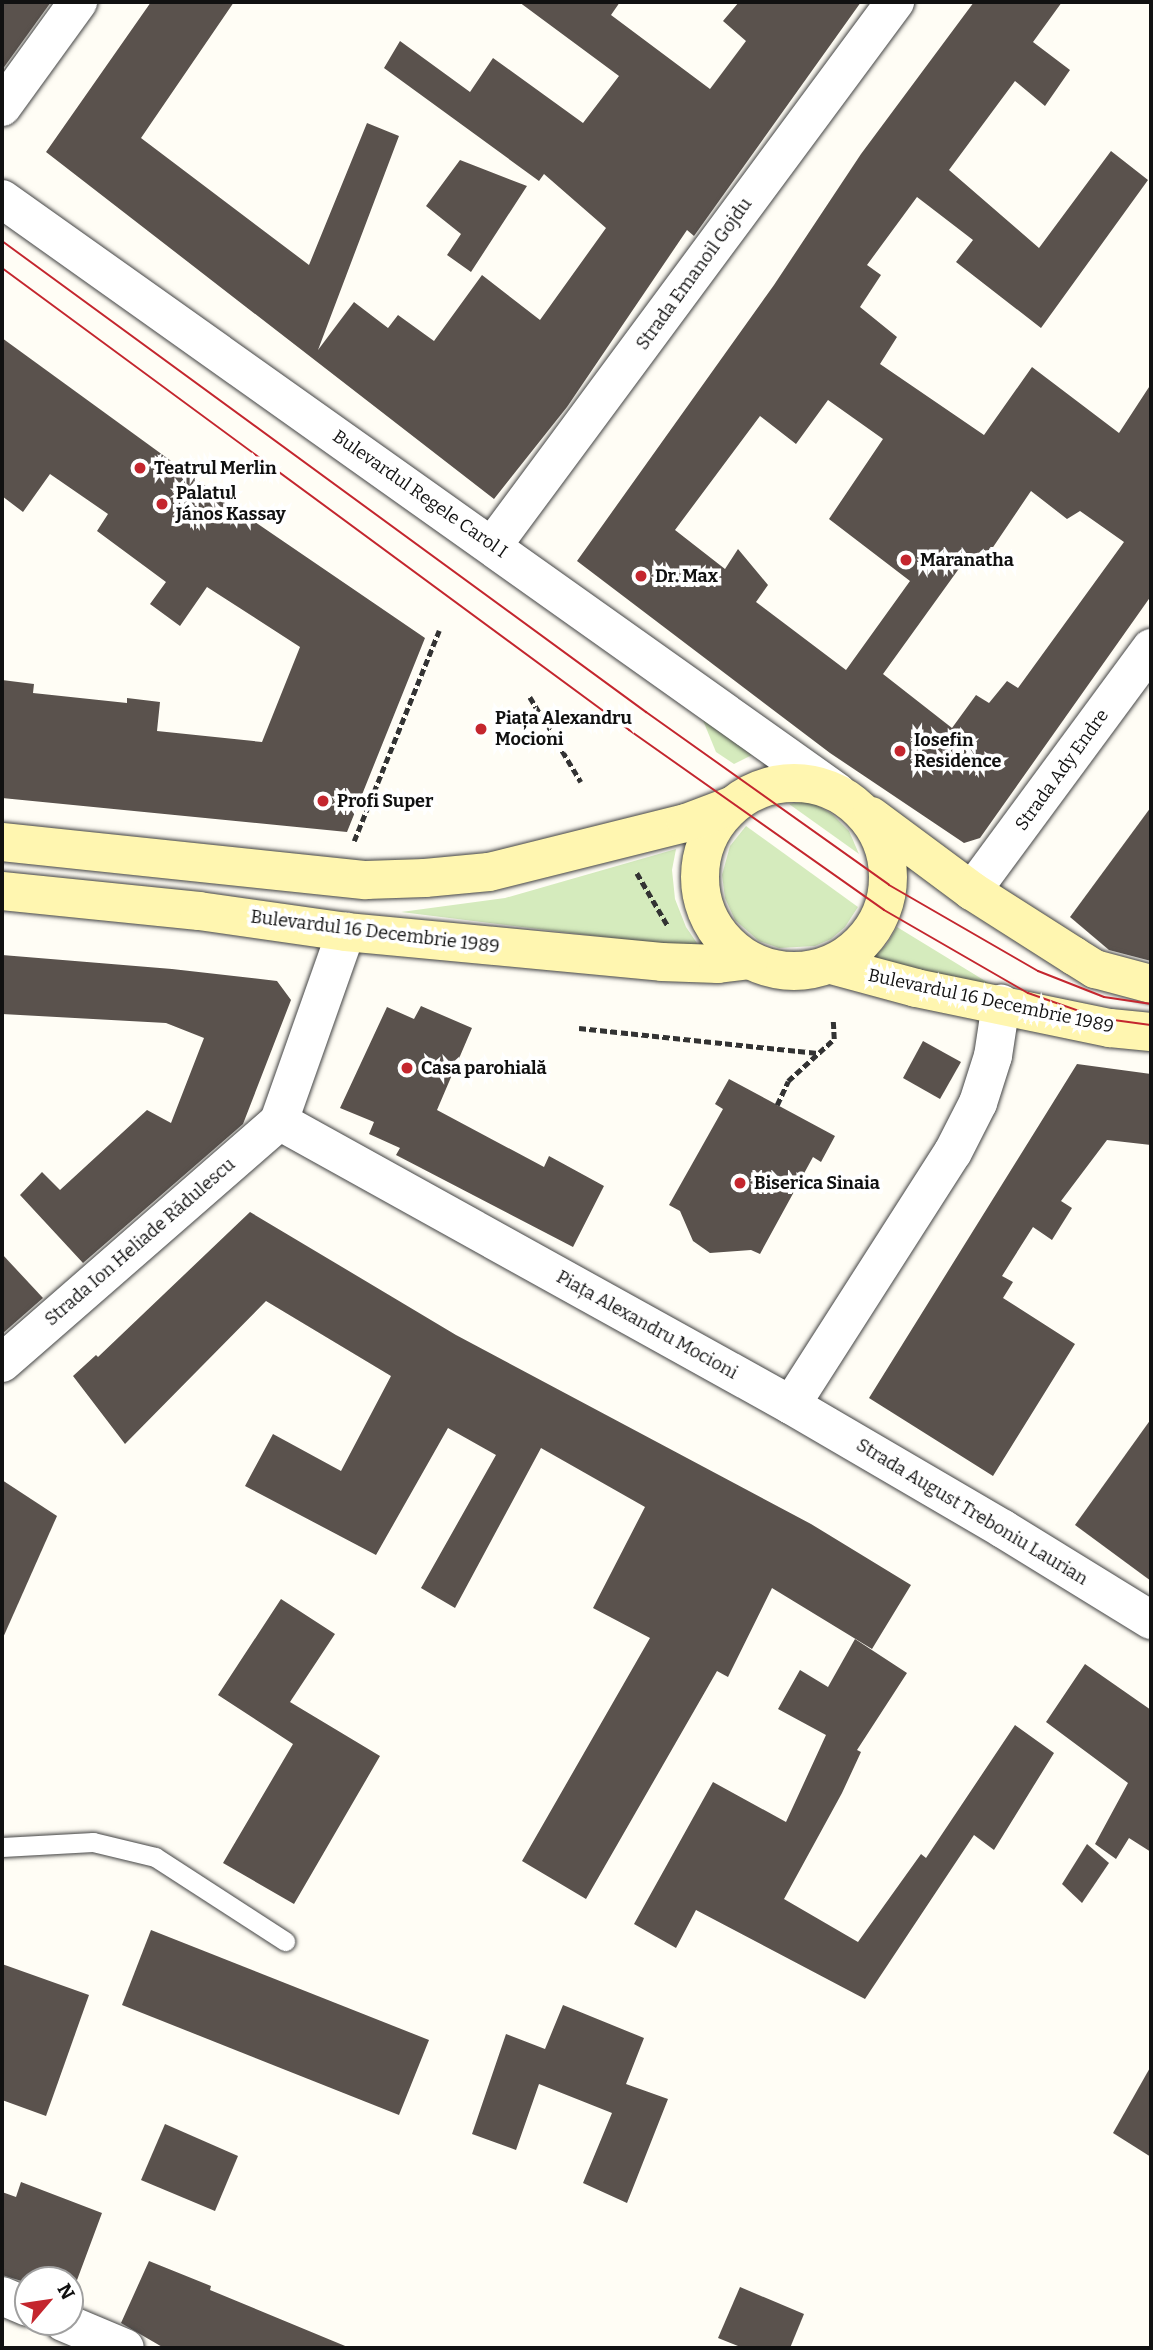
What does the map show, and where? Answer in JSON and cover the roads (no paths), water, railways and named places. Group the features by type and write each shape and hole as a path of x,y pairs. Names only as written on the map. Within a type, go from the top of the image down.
{"main road":[{"path":"2,842 366,880 425,878 489,872 686,823 731,806 755,790 782,782 810,783 847,799 972,891 1096,969 1151,984"},
{"path":"731,806 712,830 701,858 700,888 708,917 725,942 749,961 776,970 804,972 831,965 854,952 872,933 884,910 889,886 887,856 876,829 847,799"},
{"name":"Bulevardul 16 Decembrie 1989","path":"2,891 199,911 346,932 662,962 718,964 749,961"},
{"name":"Bulevardul 16 Decembrie 1989","path":"831,965 916,988 1110,1028 1151,1032"}],"street":[{"path":"2,107 78,2"},
{"name":"Strada Emanoil Gojdu","path":"493,545 895,2"},
{"name":"Bulevardul Regele Carol I","path":"2,199 493,545 847,799"},
{"name":"Strada Ady Endre","path":"972,891 1151,648"},
{"path":"279,1121 346,932"},
{"path":"791,1405 953,1152 978,1103 993,1056 1001,1004"},
{"name":"Strada Ion Heliade Rădulescu","path":"2,1363 279,1121"},
{"name":"Piața Alexandru Mocioni","path":"279,1121 791,1405"},
{"name":"Strada August Treboniu Laurian","path":"791,1405 1003,1529 1151,1620"},
{"path":"84,2331 125,2348"}],"lane":[{"path":"2,1847 93,1842 155,1857 285,1941"}],"tram line":[{"path":"2,241 646,712 889,885 1038,971 1104,997 1151,1004"},
{"path":"2,268 629,730 884,910 1028,993 1099,1018 1151,1025"}],"place":[{"name":"Teatrul Merlin","path":"140,468"},
{"name":"Palatul János Kassay","path":"162,504"},
{"name":"Maranatha","path":"906,560"},
{"name":"Dr. Max","path":"641,576"},
{"name":"Piața Alexandru Mocioni","path":"481,729"},
{"name":"Iosefin Residence","path":"900,751"},
{"name":"Profi Super","path":"323,801"},
{"name":"Casa parohială","path":"407,1068"},
{"name":"Biserica Sinaia","path":"740,1183"}]}
